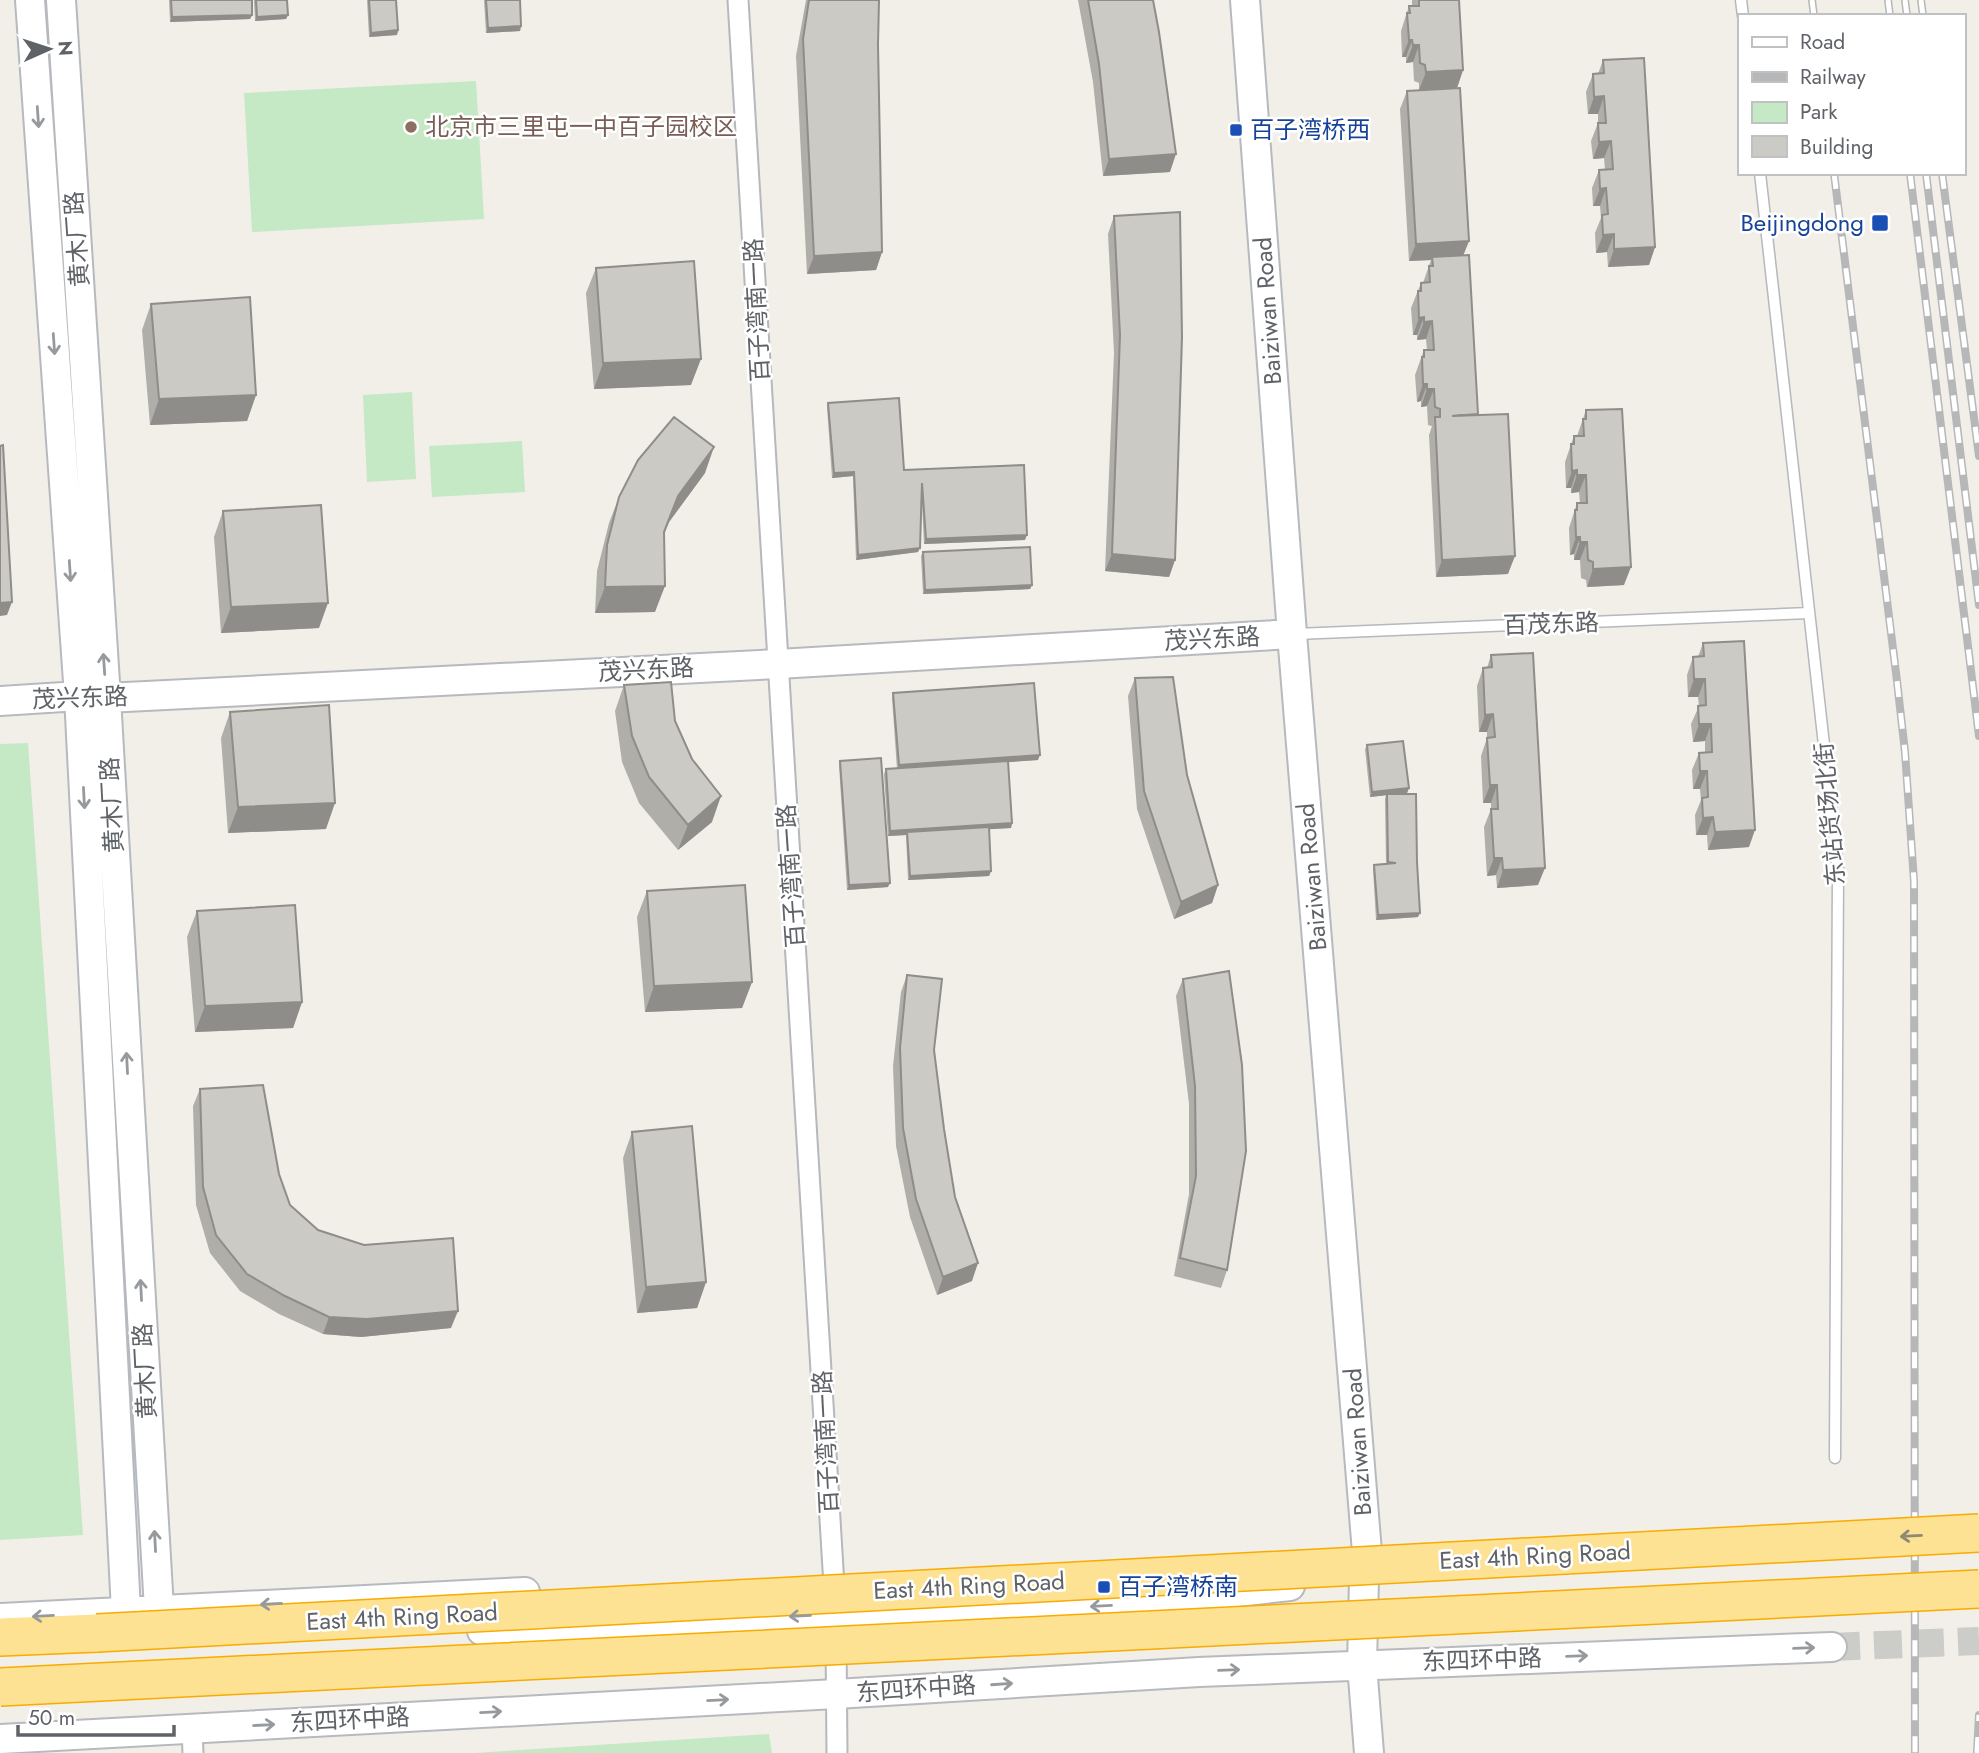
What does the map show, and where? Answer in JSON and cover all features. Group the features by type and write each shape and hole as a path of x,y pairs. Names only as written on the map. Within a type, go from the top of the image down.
{"highway":[{"name":"East 4th Ring Road","path":"0,1637 1979,1533"},
{"name":"East 4th Ring Road","path":"0,1687 1979,1589"}],"main road":[{"path":"30,0 92,697 126,1611"},
{"name":"黄木厂路","path":"61,0 92,697 159,1609"},
{"name":"Baiziwan Road","path":"1245,0 1365,1565 1362,1665 1369,1753"},
{"name":"茂兴东路","path":"0,701 778,664 1292,634"},
{"path":"0,1653 835,1615 1105,1607 1365,1565 1824,1530"},
{"path":"0,1618 834,1577 1826,1558"},
{"name":"东四环中路","path":"0,1701 838,1659 1084,1643 1363,1632 1827,1595"},
{"name":"东四环中路","path":"0,1739 192,1741 836,1694 1199,1672 1832,1647"}],"street":[{"name":"百子湾南一路","path":"738,0 834,1577 838,1659 837,1753"}],"lane":[{"name":"东站货场北街","path":"1760,175 1838,870 1835,1458"},
{"name":"百茂东路","path":"1292,634 1809,613"}],"green space":[{"path":"476,81 484,219 252,232 244,93"},
{"path":"412,392 416,479 367,482 363,395"},
{"path":"522,441 525,492 432,497 429,446"},
{"path":"28,743 83,1535 0,1540 0,744"},
{"path":"769,1734 772,1753 475,1753"}],"building":[{"path":"171,0 252,0 252,15 172,17"},
{"path":"256,0 287,0 288,15 257,17"},
{"path":"369,0 396,0 398,30 371,33"},
{"path":"486,0 520,0 521,26 488,28"},
{"path":"809,0 879,0 882,252 814,256 803,39"},
{"path":"1088,0 1153,0 1176,154 1109,159 1099,64"},
{"path":"1419,0 1459,0 1463,70 1426,72 1425,65 1420,63 1419,45 1413,45 1412,40 1409,40 1407,13 1410,13 1409,6 1419,6"},
{"path":"1644,58 1655,247 1614,249 1614,234 1603,235 1602,215 1608,214 1606,188 1600,189 1599,170 1613,169 1611,141 1599,142 1598,123 1606,123 1604,96 1594,97 1593,74 1604,73 1603,60"},
{"path":"1460,88 1469,241 1416,244 1407,91"},
{"path":"1180,212 1182,337 1175,560 1112,554 1120,335 1114,216"},
{"path":"1469,255 1478,414 1452,416 1508,414 1515,556 1442,560 1435,417 1440,417 1440,409 1435,407 1434,389 1427,389 1427,384 1423,384 1424,350 1434,350 1432,321 1424,322 1424,317 1419,318 1418,291 1421,291 1421,283 1430,282 1429,266 1433,266 1432,257"},
{"path":"694,261 701,359 603,363 596,268"},
{"path":"250,297 256,395 159,399 151,304"},
{"path":"899,398 904,470 1024,465 1027,535 926,539 922,483 920,548 858,555 854,472 834,473 828,403"},
{"path":"1622,409 1631,567 1593,569 1593,562 1588,560 1587,542 1580,542 1580,537 1576,537 1577,503 1587,503 1586,475 1577,475 1577,470 1572,471 1571,444 1574,444 1574,436 1584,436 1583,419 1586,419 1586,410"},
{"path":"674,417 714,447 678,496 664,532 665,586 605,587 607,545 619,497 638,460"},
{"path":"3,445 12,602 0,603 0,446"},
{"path":"321,505 328,603 231,607 223,511"},
{"path":"1030,547 1032,585 925,590 923,552"},
{"path":"1744,641 1755,830 1715,832 1713,817 1703,818 1702,798 1708,797 1707,771 1700,771 1699,753 1712,752 1711,724 1699,724 1698,706 1706,705 1705,679 1694,679 1693,657 1704,656 1703,643"},
{"path":"1533,653 1545,868 1503,870 1502,858 1494,858 1491,809 1498,809 1497,785 1490,785 1487,738 1495,737 1493,714 1485,715 1483,668 1492,667 1491,655"},
{"path":"1173,677 1187,775 1218,885 1181,902 1144,791 1135,678"},
{"path":"671,682 675,721 692,759 721,796 688,825 649,777 632,736 624,685"},
{"path":"1034,683 1040,755 899,765 893,693"},
{"path":"329,705 335,803 238,807 230,712"},
{"path":"1403,741 1409,788 1372,792 1367,745"},
{"path":"881,758 890,883 849,885 840,761"},
{"path":"1008,761 1012,823 890,831 886,769"},
{"path":"1387,794 1416,794 1420,913 1378,915 1374,865 1396,863 1388,862"},
{"path":"989,827 991,871 910,876 907,832"},
{"path":"745,885 752,982 654,986 647,891"},
{"path":"295,905 302,1002 205,1006 197,911"},
{"path":"1229,971 1242,1065 1246,1151 1227,1270 1180,1258 1196,1176 1195,1086 1183,979"},
{"path":"907,975 942,979 934,1050 944,1129 955,1197 978,1263 943,1277 916,1199 903,1128 900,1048"},
{"path":"263,1085 279,1174 290,1205 318,1230 364,1245 453,1238 458,1311 367,1319 329,1317 247,1274 216,1235 203,1187 200,1089"},
{"path":"692,1126 706,1282 646,1287 632,1132"}],"tunnel":[{"path":"1832,1647 1979,1641"}],"railway":[{"path":"1812,0 1814,14"},
{"path":"1888,0 1890,14"},
{"path":"1905,0 1907,14"},
{"path":"1921,0 1923,14"},
{"path":"1834,175 1897,681 1914,881 1915,1753"},
{"path":"1910,175 1979,736"},
{"path":"1926,175 1979,605"},
{"path":"1942,175 1979,456"},
{"path":"1977,1753 1979,1715"}],"place":[{"name":"北京市三里屯一中百子园校区","path":"411,127"},
{"name":"百子湾桥西","path":"1236,130"},
{"name":"Beijingdong","path":"1880,223"},
{"name":"百子湾桥南","path":"1104,1587"}]}
